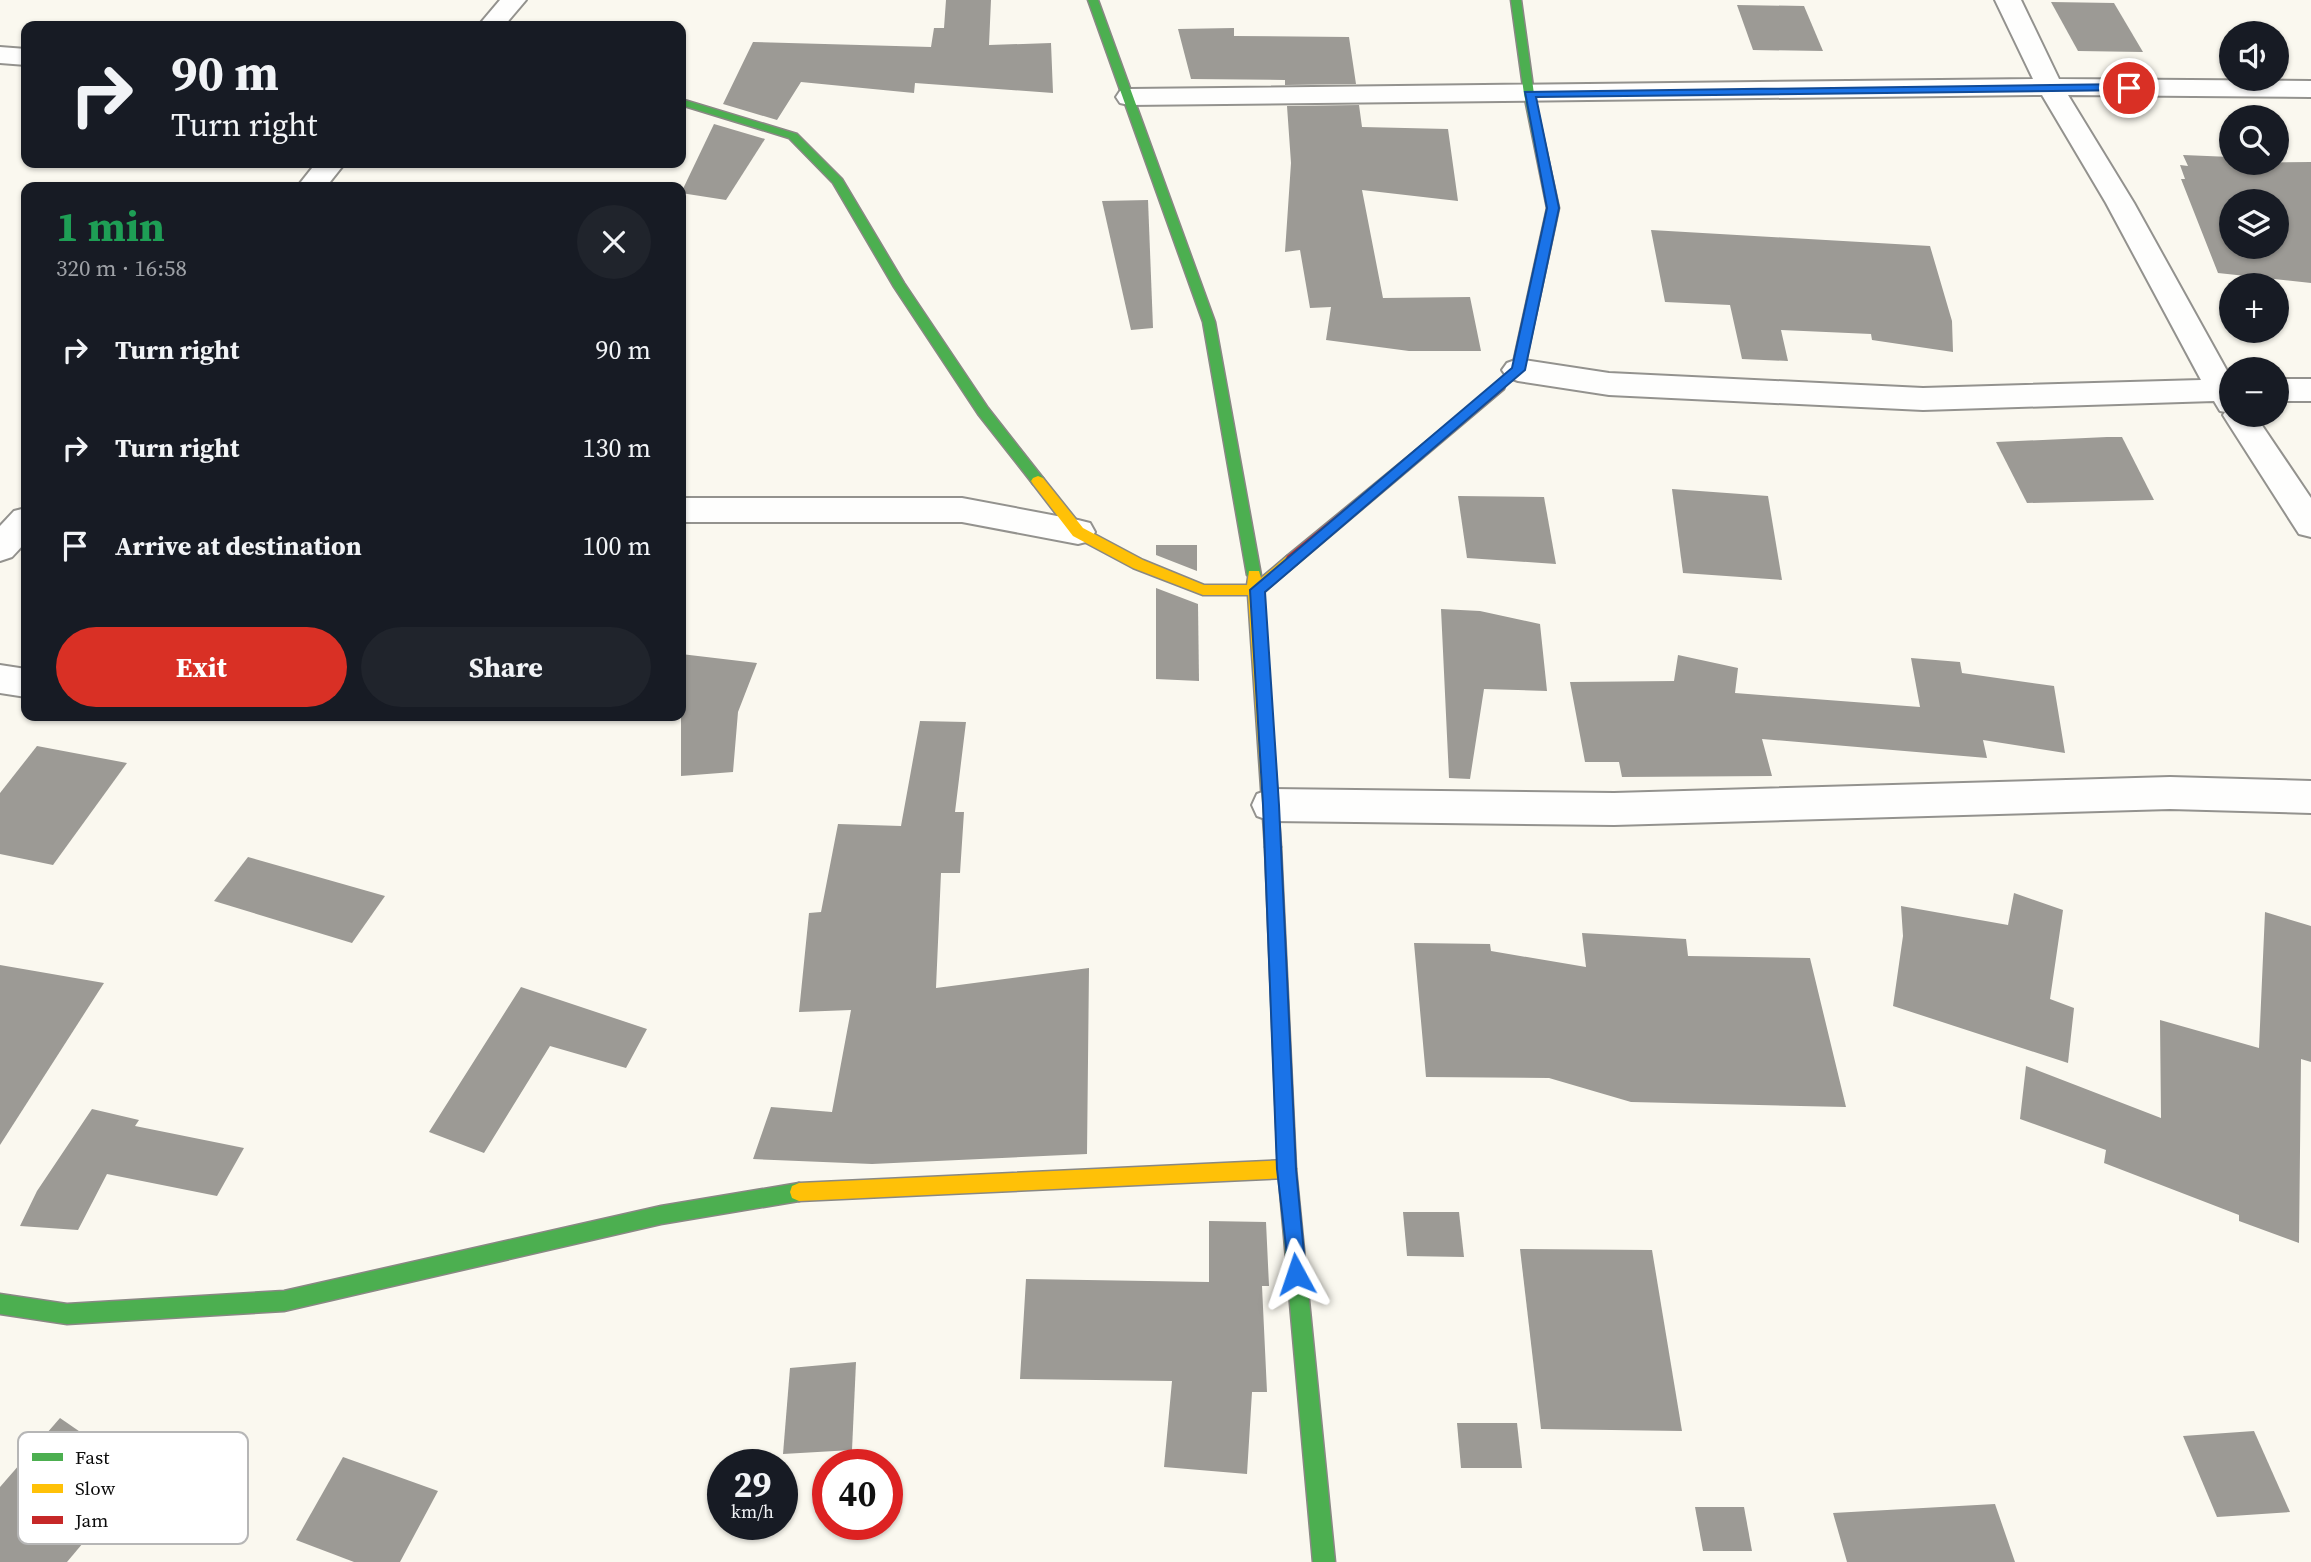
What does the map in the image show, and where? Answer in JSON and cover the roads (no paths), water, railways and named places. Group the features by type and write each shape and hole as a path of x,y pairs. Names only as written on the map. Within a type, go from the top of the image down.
{"street":[{"path":"495,21 513,0"},
{"path":"1093,0 1209,322 1257,590 1271,805 1287,1169 1324,1562"},
{"path":"686,510 962,510 1078,532 1138,564 1203,590 1257,590 1518,370 1553,208 1529,94 1516,0"},
{"path":"2008,0 2050,87 2219,379"},
{"path":"1,55 21,57"},
{"path":"1129,97 2050,87 2311,89"},
{"path":"686,104 793,136 838,181 898,284 983,411 1078,532"},
{"path":"315,182 327,168"},
{"path":"1518,370 1609,384 1923,399 2219,400"},
{"path":"2289,390 2311,390"},
{"path":"2248,427 2311,525"},
{"path":"0,548 21,525"},
{"path":"0,679 21,682"},
{"path":"1271,805 1614,810 2170,793 2311,797"},
{"path":"0,1304 67,1314 284,1301 662,1215 780,1193 1128,1179 1287,1169"}]}
